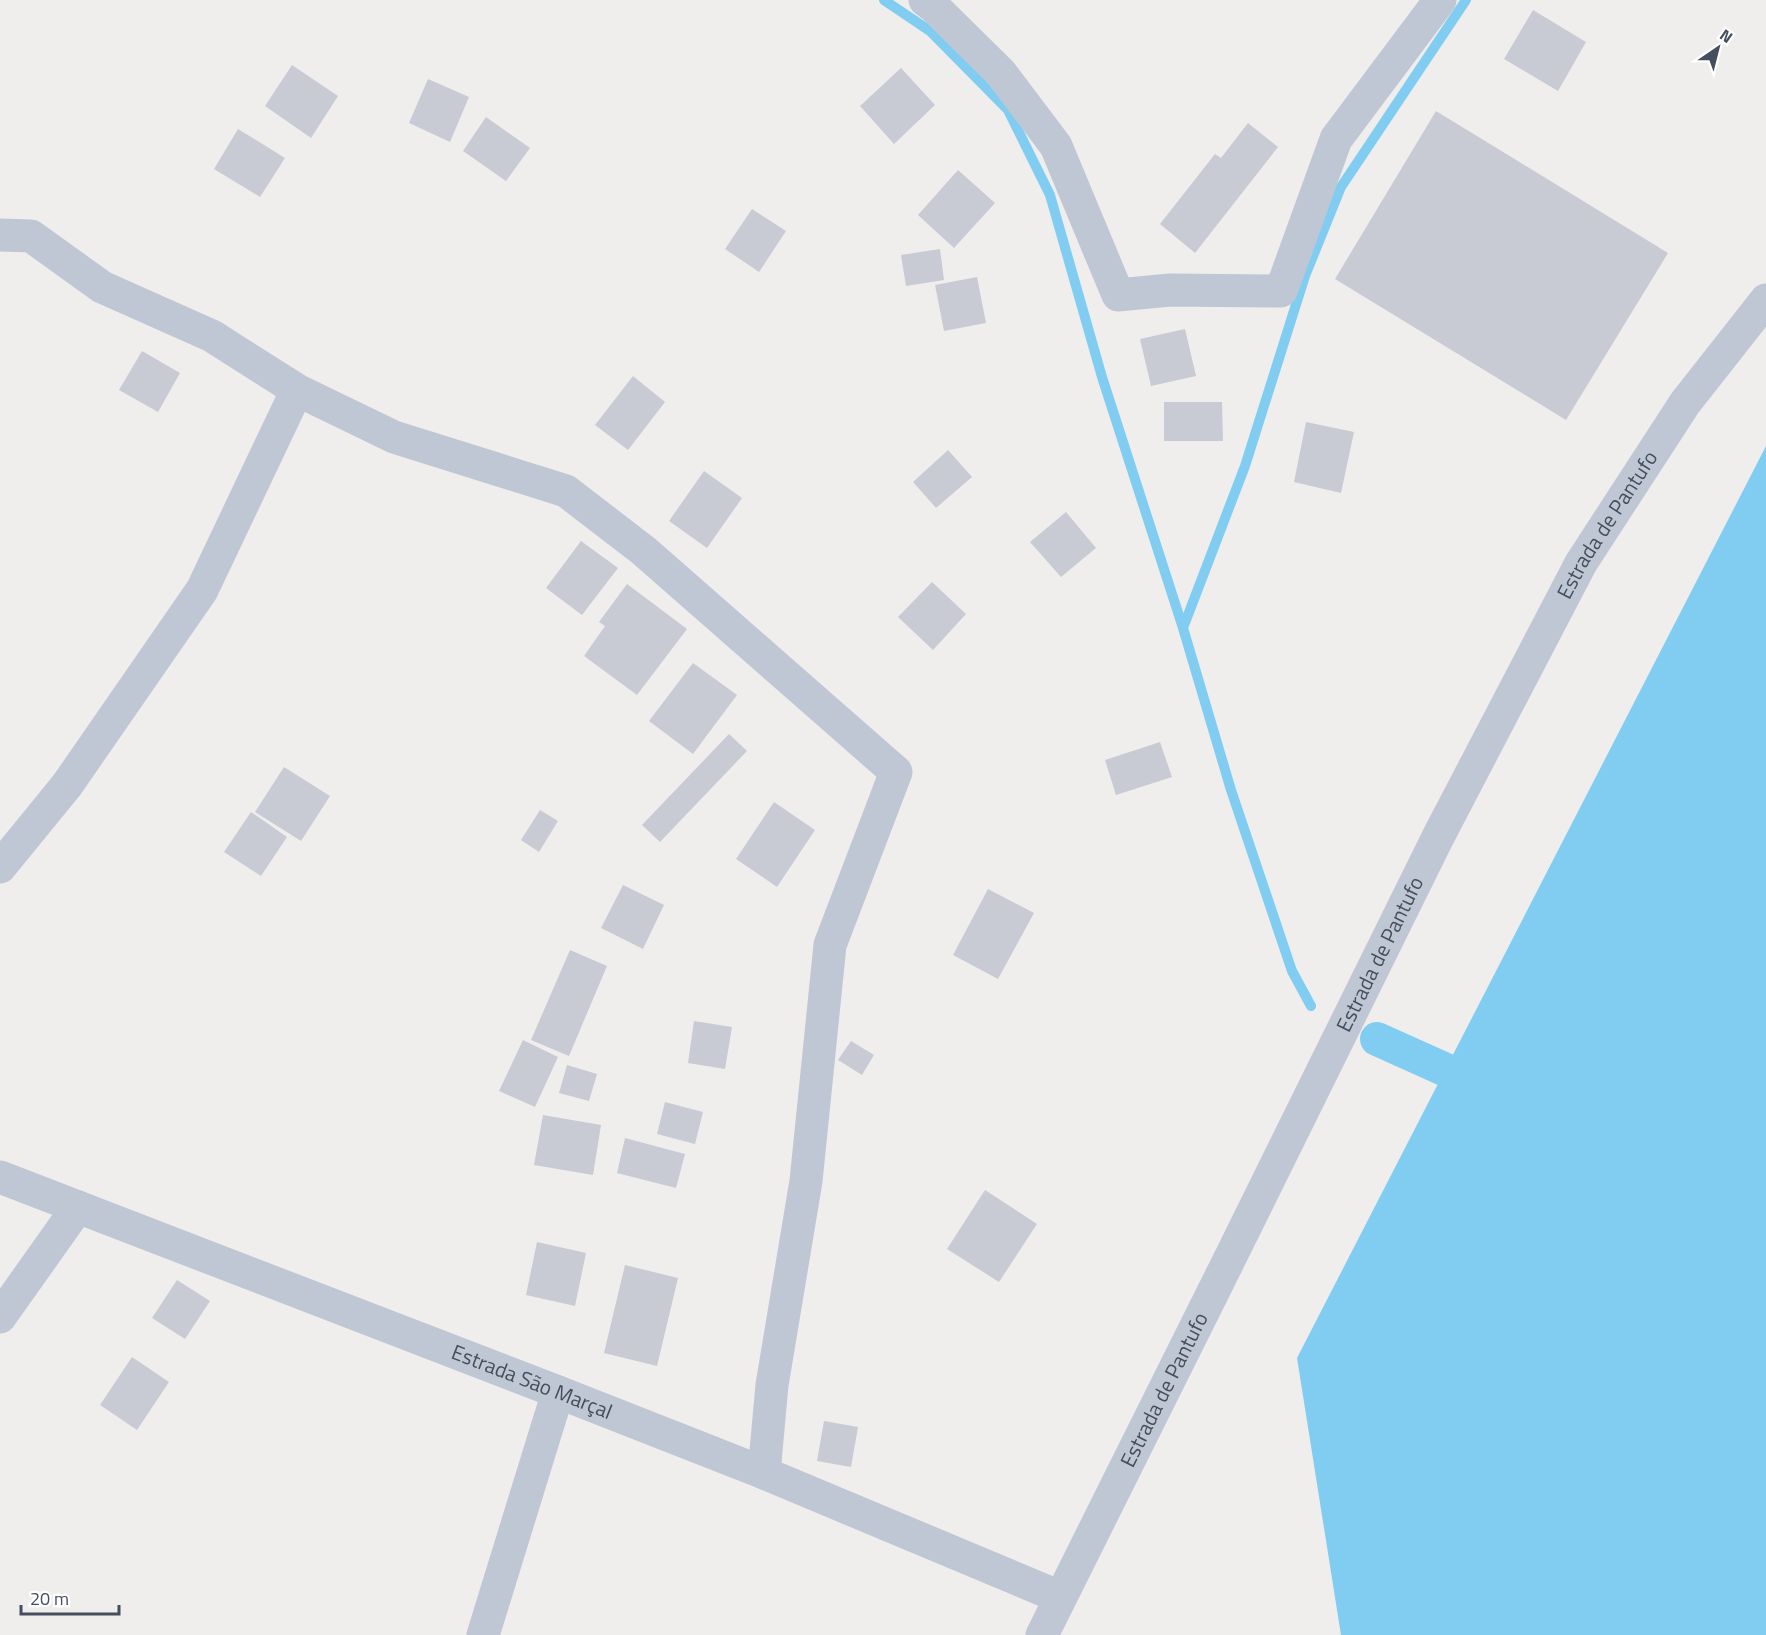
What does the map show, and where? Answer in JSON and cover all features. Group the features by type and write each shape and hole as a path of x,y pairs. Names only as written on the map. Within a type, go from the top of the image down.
{"street":[{"path":"925,0 1001,73 1056,146 1118,295 1170,290 1281,291 1336,139 1440,0"},
{"path":"0,235 31,236 102,288 212,336 297,390 394,437 566,491 644,551 896,772 830,945 806,1181 772,1385 764,1473"},
{"name":"Estrada de Pantufo","path":"1042,1635 1438,837 1581,563 1685,403 1766,300"},
{"path":"0,867 68,785 202,590 297,390"},
{"name":"Estrada São Marçal","path":"0,1177 764,1473 1060,1597"},
{"path":"0,1317 78,1207"},
{"path":"483,1635 558,1392"}],"water":[{"path":"1766,446 1766,1635 1341,1635 1297,1358"}],"building":[{"path":"1533,10 1586,42 1558,91 1504,59"},
{"path":"292,65 338,96 311,138 265,106"},
{"path":"901,68 935,105 894,144 860,106"},
{"path":"428,79 469,97 450,142 409,123"},
{"path":"1436,111 1668,253 1566,420 1335,279"},
{"path":"486,117 530,148 506,181 463,151"},
{"path":"1248,123 1278,147 1195,253 1160,224 1215,154 1221,158"},
{"path":"238,129 285,158 260,197 214,169"},
{"path":"958,170 995,203 954,248 918,215"},
{"path":"752,209 786,231 759,272 725,249"},
{"path":"940,249 944,280 906,286 901,255"},
{"path":"977,277 986,323 944,331 935,285"},
{"path":"1185,329 1196,376 1151,386 1140,339"},
{"path":"142,351 180,373 158,412 119,390"},
{"path":"633,376 665,402 628,450 595,425"},
{"path":"1164,402 1222,402 1223,441 1164,441"},
{"path":"1306,422 1354,432 1341,493 1294,482"},
{"path":"948,450 972,477 936,508 913,482"},
{"path":"704,471 742,498 707,548 669,521"},
{"path":"1066,512 1096,548 1061,577 1030,542"},
{"path":"581,541 618,568 582,615 546,588"},
{"path":"932,582 966,614 933,650 898,617"},
{"path":"627,584 687,629 637,695 584,656 605,626 599,622"},
{"path":"693,663 737,695 693,754 649,721"},
{"path":"729,734 747,751 660,842 642,825"},
{"path":"1160,742 1172,777 1116,795 1105,760"},
{"path":"284,767 330,796 301,841 255,812"},
{"path":"774,802 815,830 777,887 736,859"},
{"path":"540,810 558,821 539,852 521,840"},
{"path":"251,812 287,837 261,876 224,852"},
{"path":"623,885 664,905 643,949 601,928"},
{"path":"988,889 1034,913 998,979 953,955"},
{"path":"570,950 607,966 569,1056 531,1040"},
{"path":"694,1021 732,1027 725,1069 688,1063"},
{"path":"523,1040 558,1057 535,1107 499,1091"},
{"path":"851,1041 874,1055 862,1075 838,1060"},
{"path":"567,1065 597,1074 589,1101 559,1093"},
{"path":"665,1102 703,1112 695,1144 657,1134"},
{"path":"543,1115 601,1125 593,1175 534,1165"},
{"path":"625,1138 685,1154 676,1188 617,1173"},
{"path":"985,1190 1037,1224 999,1282 947,1249"},
{"path":"537,1242 586,1253 575,1306 526,1295"},
{"path":"625,1265 678,1278 657,1366 604,1353"},
{"path":"177,1280 210,1301 185,1339 152,1318"},
{"path":"132,1357 169,1382 137,1430 100,1405"},
{"path":"824,1421 858,1427 851,1467 817,1461"}],"waterway":[{"path":"884,0 930,31 1008,110 1050,195 1102,377 1183,628 1231,790 1292,971 1311,1006"},
{"path":"1183,628 1245,466 1305,276 1341,187 1466,0"},
{"path":"1377,1039 1446,1070"}]}
